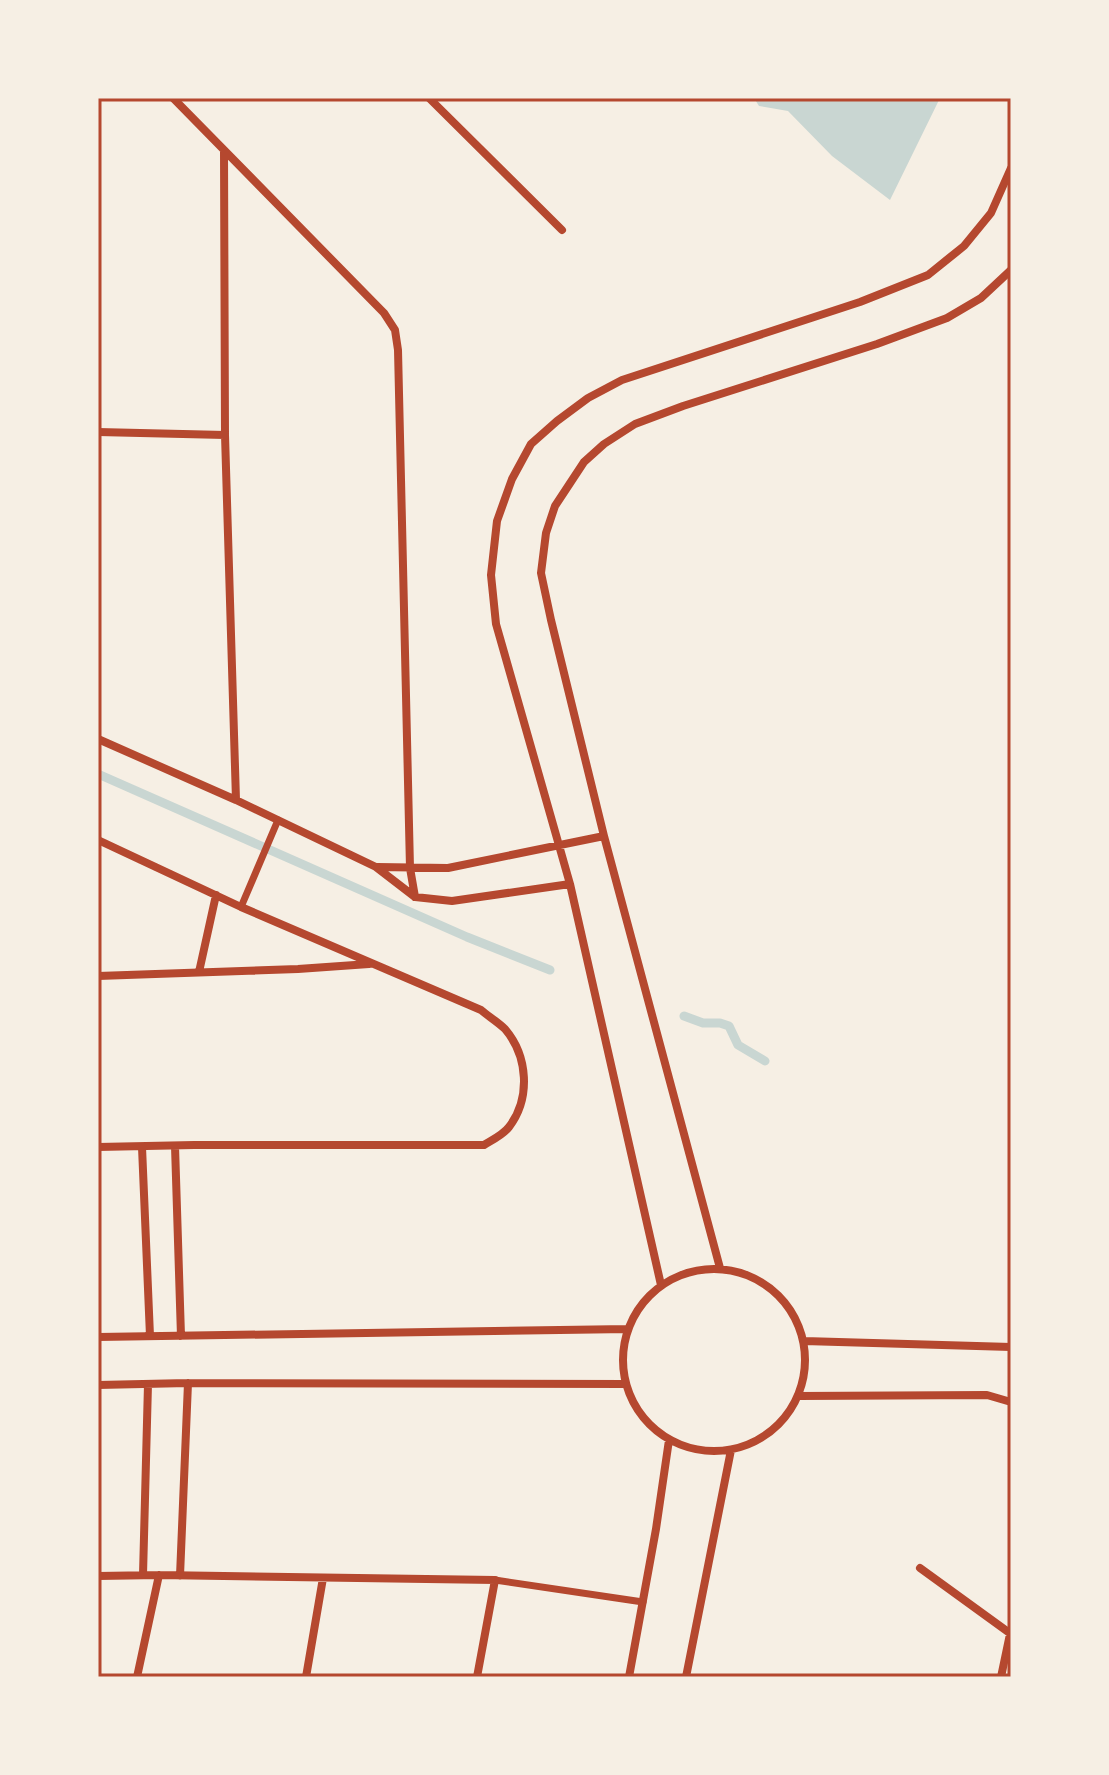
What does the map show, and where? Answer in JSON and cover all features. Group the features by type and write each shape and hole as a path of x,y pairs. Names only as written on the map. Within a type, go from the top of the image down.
{"street":[{"path":"173,98 384,313 395,330 398,350 410,868 415,897"},
{"path":"429,98 562,230"},
{"path":"224,150 225,435 236,800"},
{"path":"661,1285 561,846 496,624 491,575 497,521 512,479 531,444 588,398 622,380 860,302 928,275 964,246 991,213 1011,168"},
{"path":"720,1268 604,836 551,620 541,573 546,533 555,506 584,462 604,444 635,424 947,318 981,298 1011,270"},
{"path":"98,432 225,435"},
{"path":"98,739 376,867 415,897 452,901 570,884"},
{"path":"241,907 278,820"},
{"path":"376,867 448,868 604,836"},
{"path":"98,840 241,907 481,1010 504,1028 520,1052 524,1080 519,1108 508,1129 484,1145 98,1147"},
{"path":"199,972 216,895"},
{"path":"98,976 374,964"},
{"path":"175,1146 181,1336"},
{"path":"142,1147 150,1336"},
{"path":"720,1268 744,1272 765,1283 783,1299 796,1319 804,1341 805,1369 799,1396 782,1421 759,1440 731,1450 699,1451 669,1440 642,1416 626,1384 623,1356 628,1329 647,1297 661,1285 689,1271 720,1268"},
{"path":"98,1337 628,1329"},
{"path":"804,1341 1011,1347"},
{"path":"180,1576 188,1383"},
{"path":"143,1575 148,1384"},
{"path":"98,1385 626,1384"},
{"path":"799,1396 987,1395 1011,1402"},
{"path":"629,1677 669,1440"},
{"path":"686,1677 731,1450"},
{"path":"920,1568 1011,1634 1001,1677"},
{"path":"137,1677 159,1575"},
{"path":"98,1576 495,1580 643,1602"},
{"path":"306,1677 323,1578"},
{"path":"477,1677 495,1580"}],"shaded area":[{"path":"754,98 940,98 890,200 832,156 788,111 759,106"}],"waterway":[{"path":"98,774 467,937 550,970"},
{"path":"684,1016 703,1023 729,1026 738,1045 765,1061"}]}
